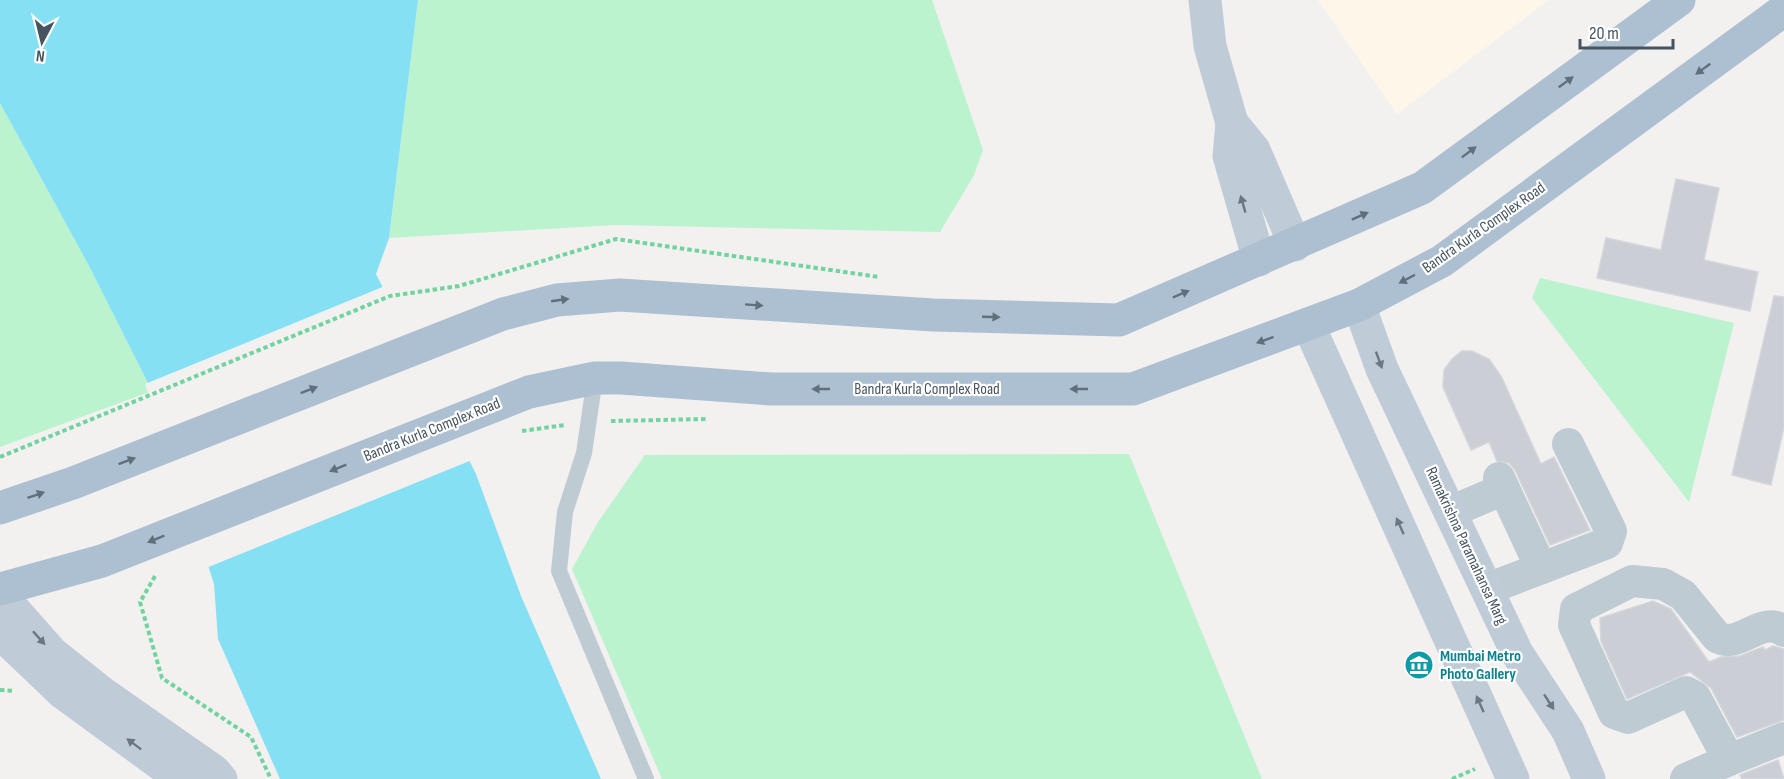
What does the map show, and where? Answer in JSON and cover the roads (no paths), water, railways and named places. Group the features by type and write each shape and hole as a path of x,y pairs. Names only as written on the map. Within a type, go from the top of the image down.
{"main road":[{"path":"0,508 73,483 503,314 557,300 620,295 933,315 1119,320 1422,188 1679,0"},
{"name":"Bandra Kurla Complex Road","path":"0,589 102,561 529,392 595,378 771,389 1133,389 1359,305 1442,261 1784,10"}],"street":[{"path":"1205,0 1210,46 1232,123 1229,156 1259,260"},
{"path":"1232,123 1254,150 1295,244"},
{"name":"Ramakrishna Paramahansa Marg","path":"1359,305 1382,369 1517,653 1568,731 1589,779"},
{"path":"1308,324 1513,779"},
{"path":"1487,589 1606,543 1610,538 1611,531 1568,444"},
{"path":"1450,512 1502,484 1541,568"},
{"path":"1729,760 1691,693 1686,692 1628,718 1614,713 1574,626 1576,609 1632,581 1642,582 1676,589 1724,641 1731,641 1764,626 1779,627 1784,631"},
{"path":"0,594 52,652 101,693 214,776"},
{"path":"0,633 63,693 181,779"},
{"path":"1686,779 1784,738"}],"lane":[{"path":"595,378 584,453 565,512 559,572 646,779"}],"water":[{"path":"0,0 418,0 389,238 376,274 476,474 521,596 601,779 280,779 218,639 214,584 152,391 88,264 0,103"}],"place":[{"name":"Mumbai Metro Photo Gallery","path":"1419,665"}]}
